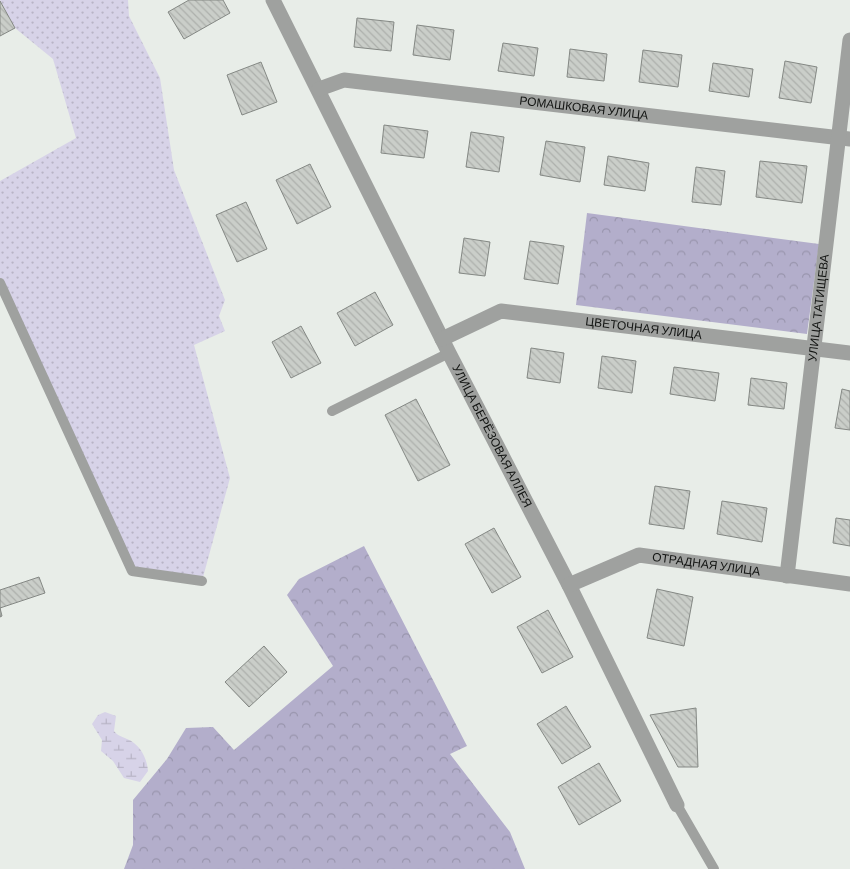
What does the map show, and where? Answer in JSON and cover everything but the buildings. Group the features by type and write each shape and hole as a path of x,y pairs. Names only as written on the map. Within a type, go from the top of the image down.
{"street":[{"name":"УЛИЦА БЕРЁЗОВАЯ АЛЛЕЯ","path":"273,0 446,346 569,585 677,805"},
{"name":"УЛИЦА ТАТИЩЕВА","path":"787,576 813,348 844,138 850,40"},
{"name":"РОМАШКОВАЯ УЛИЦА","path":"319,89 344,80 844,138"},
{"name":"ЦВЕТОЧНАЯ УЛИЦА","path":"446,346 501,311 850,353"},
{"name":"ОТРАДНАЯ УЛИЦА","path":"569,585 638,554 850,584"}],"lane":[{"path":"0,283 132,571 202,581"},
{"name":"ЦВЕТОЧНАЯ УЛИЦА","path":"332,411 446,346"},
{"name":"УЛИЦА БЕРЁЗОВАЯ АЛЛЕЯ","path":"677,805 714,869"}],"green space":[{"path":"0,0 128,0 129,16 160,78 174,170 225,300 219,316 225,331 194,345 230,478 202,581 132,571 0,283 0,181 76,138 53,59 15,28"},
{"path":"587,213 819,244 807,334 576,305"},
{"path":"364,546 467,746 450,754 510,832 525,869 124,869 133,845 133,800 167,759 186,728 213,727 234,750 333,666 287,595 299,579"},
{"path":"105,712 116,716 115,733 136,744 144,756 148,771 140,782 124,778 113,761 101,751 102,740 92,724 98,715"}]}
